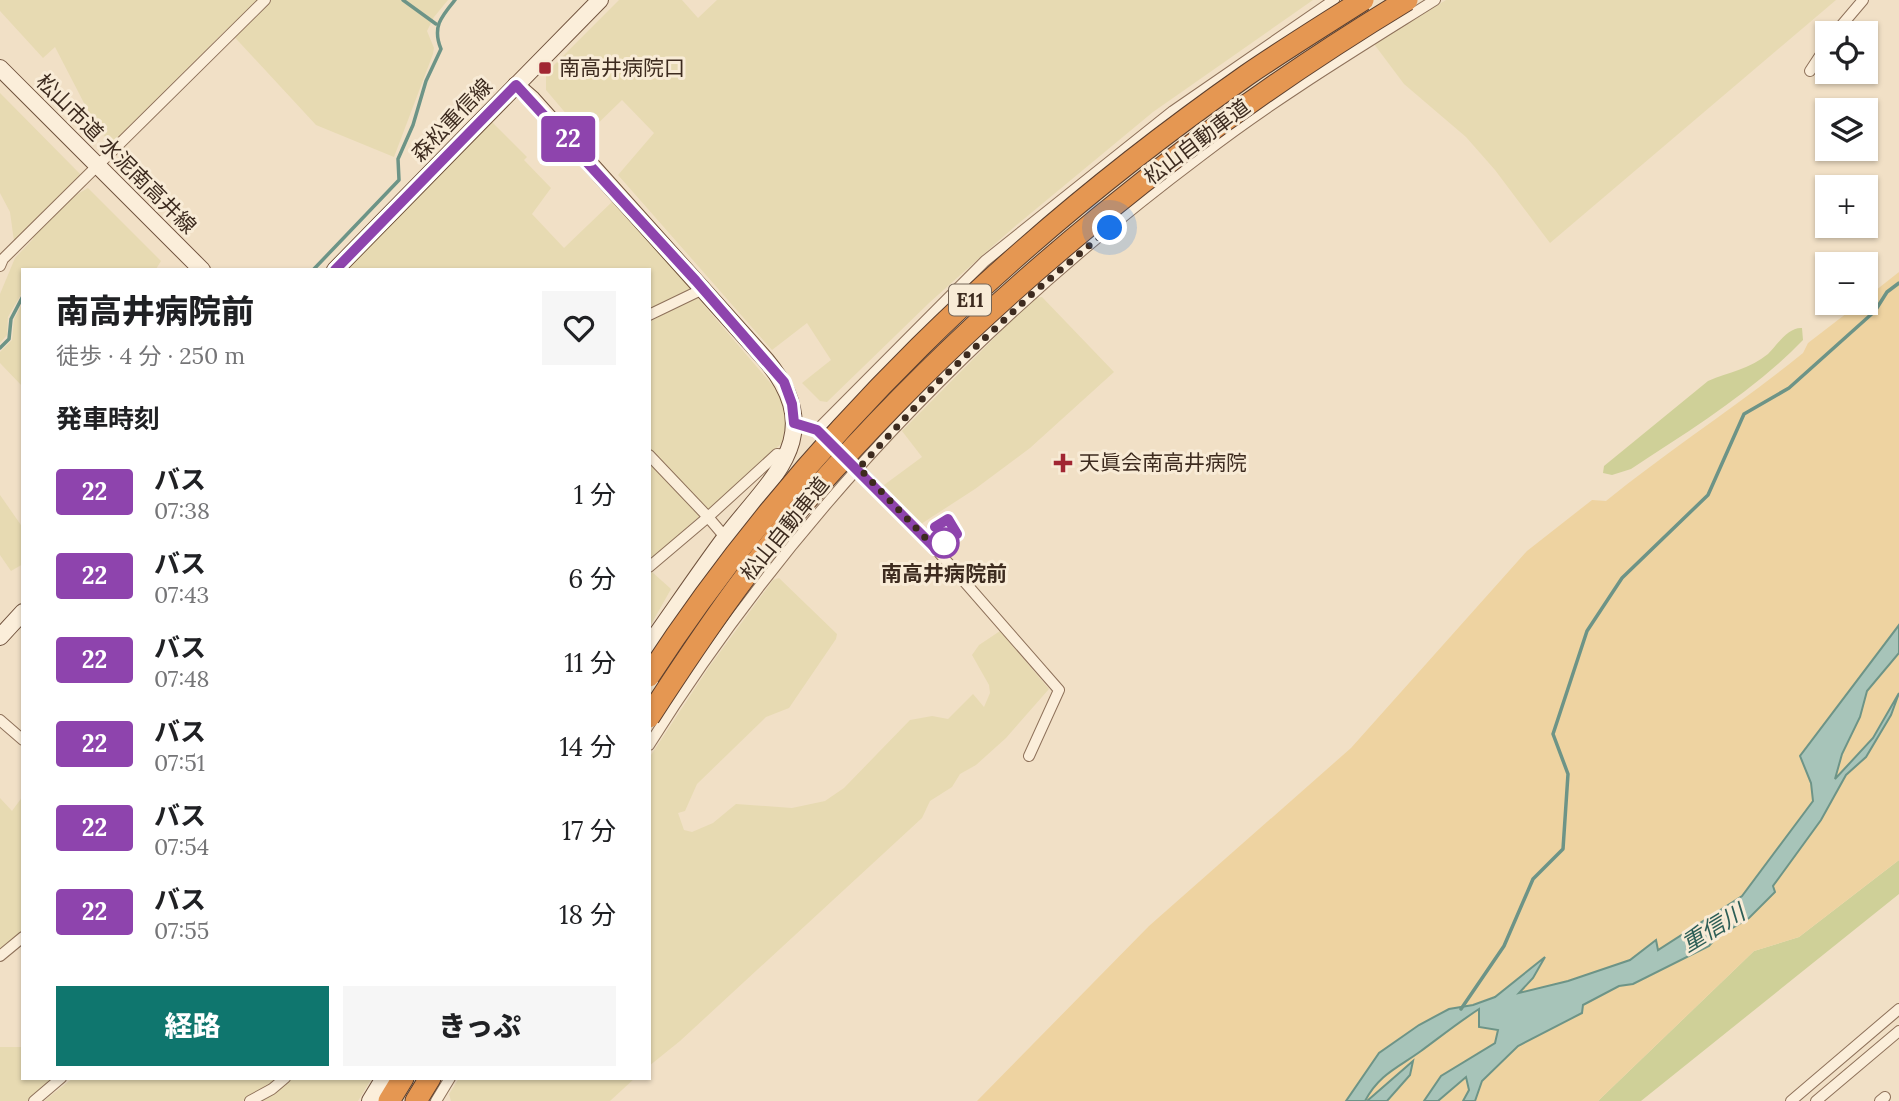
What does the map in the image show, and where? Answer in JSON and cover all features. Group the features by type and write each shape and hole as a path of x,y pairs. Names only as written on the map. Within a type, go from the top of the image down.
{"highway":[{"name":"松山自動車道","path":"651,673 742,544 814,458 893,374 990,282 1131,162 1247,75 1363,0"},
{"name":"松山自動車道","path":"651,714 688,657 760,558 830,472 909,389 1016,289 1135,189 1260,95 1406,0"},
{"path":"389,1101 402,1080"},
{"path":"416,1101 437,1094"}],"street":[{"path":"0,267 3,259 265,0"},
{"name":"森松重信線","path":"337,268 600,0"},
{"path":"651,742 751,595 859,468 938,382 1032,294 1203,153 1358,48 1436,0"},
{"path":"1845,21 1863,0"},
{"path":"817,430 985,261 1173,111 1332,1"},
{"path":"1810,71 1815,63"},
{"name":"松山市道 水泥南高井線","path":"0,68 200,268"},
{"path":"516,85 703,289 784,382 792,404 794,423 787,455 780,469 725,537 651,642"},
{"path":"651,314 703,289"},
{"path":"794,423 817,430 859,468 935,548 1059,690 1030,756"},
{"path":"651,565 777,454 787,455"},
{"path":"651,457 725,537"},
{"path":"0,637 21,614"},
{"path":"0,720 21,738"},
{"path":"0,956 21,939"},
{"path":"1791,1101 1899,1009"},
{"path":"1816,1101 1899,1031"},
{"path":"34,1101 59,1080"},
{"path":"250,1101 283,1080"},
{"path":"370,1101 383,1080"},
{"path":"437,1094 448,1080"}],"shaded area":[{"path":"0,0 448,0 427,31 434,48 433,54 394,157 316,125 227,29 112,143 98,130 55,47 43,58 0,11"},
{"path":"619,0 682,0 698,18 717,0 1313,0 1153,112 1013,228 929,303 827,402 820,401 802,383 831,360 807,323 772,350 618,175 654,133 622,100 585,136 546,90 546,73"},
{"path":"1446,0 1836,0 1550,243 1495,170 1466,137 1404,84 1374,44"},
{"path":"0,93 81,175 14,241 10,212 0,193"},
{"path":"492,122 527,157 524,160 551,188 532,214 564,248 613,201 691,289 651,309 651,268 349,268"},
{"path":"88,188 161,261 157,268 21,268 21,294 8,317 7,335 0,343 0,294 15,258 33,236 74,196"},
{"path":"697,297 779,394 786,421 782,443 708,510 651,451 651,321"},
{"path":"1042,297 1114,372 1030,448 975,489 921,524 884,485 922,457 902,431 1034,298"},
{"path":"21,306 21,385 0,363 0,352 12,340 14,319"},
{"path":"651,462 699,512 699,517 651,558"},
{"path":"0,495 21,525 21,565 11,571 0,555"},
{"path":"651,573 671,589 651,624"},
{"path":"779,578 837,634 836,639 789,708 766,717 697,784 685,811 678,813 684,830 692,832 713,823 736,804 792,808 825,801 844,788 910,720 932,716 948,719 973,694 984,707 990,693 989,685 972,655 979,645 1000,631 1049,689 1006,738 976,765 960,774 952,787 930,801 922,818 680,1041 651,1064 651,755 709,667 773,580"},
{"path":"0,798 12,811 21,799 21,933 0,950"},
{"path":"0,1047 21,1047 21,1080 51,1080 27,1101 0,1101"},
{"path":"70,1080 277,1080 242,1101 44,1101"},
{"path":"285,1080 371,1080 358,1101 259,1101"},
{"path":"458,1080 633,1080 610,1101 451,1101 449,1094"}],"green space":[{"path":"1802,328 1803,340 1784,359 1721,409 1631,469 1612,475 1603,473 1604,466 1708,381 1754,363 1768,354 1787,333"},
{"path":"1899,860 1899,894 1641,1101 1598,1101 1754,951 1799,937"}],"sand":[{"path":"1899,272 1899,860 1799,937 1754,951 1598,1101 977,1101 1149,926 1351,748 1527,551 1592,500 1606,501 1754,391 1803,353 1808,343 1844,315 1878,315 1878,289"}],"water":[{"name":"重信川","path":"1899,625 1899,653 1867,691 1860,717 1842,754 1835,779 1873,738 1899,693 1891,715 1866,757 1846,775 1821,820 1773,886 1775,892 1749,918 1716,938 1709,946 1633,984 1619,986 1583,1005 1582,1013 1518,1046 1482,1081 1475,1101 1463,1101 1469,1090 1466,1077 1438,1101 1424,1101 1441,1076 1495,1043 1498,1030 1479,1027 1479,1009 1390,1072 1365,1101 1346,1101 1379,1053 1419,1025 1449,1009 1473,1005 1495,997 1545,957 1533,978 1519,993 1568,981 1630,960 1656,940 1658,950 1742,896 1813,801 1811,783 1800,756"},
{"path":"1413,1061 1410,1075 1387,1101 1367,1101"}],"waterway":[{"path":"403,0 436,24"},
{"path":"315,268 399,180 398,159 413,125 426,81 441,49 437,34 439,23 455,0"},
{"path":"1461,1009 1504,946 1533,879 1563,849 1568,774 1553,734 1587,631 1622,578 1708,495 1744,414 1789,388 1875,311 1887,292 1899,283"},
{"path":"0,348 9,339 11,319 21,300"}],"bus line":[{"name":"22","path":"337,268 516,85 532,99 766,360 784,382 792,404 794,423 817,430 859,468 935,548 957,534 948,519 935,527"}],"place":[{"name":"南高井病院口","path":"545,68"},
{"name":"天眞会南高井病院","path":"1063,463"},
{"name":"南高井病院前","path":"944,543"}],"route":[{"path":"944,543 935,548 859,468 938,382 1032,294 1110,228"}]}
